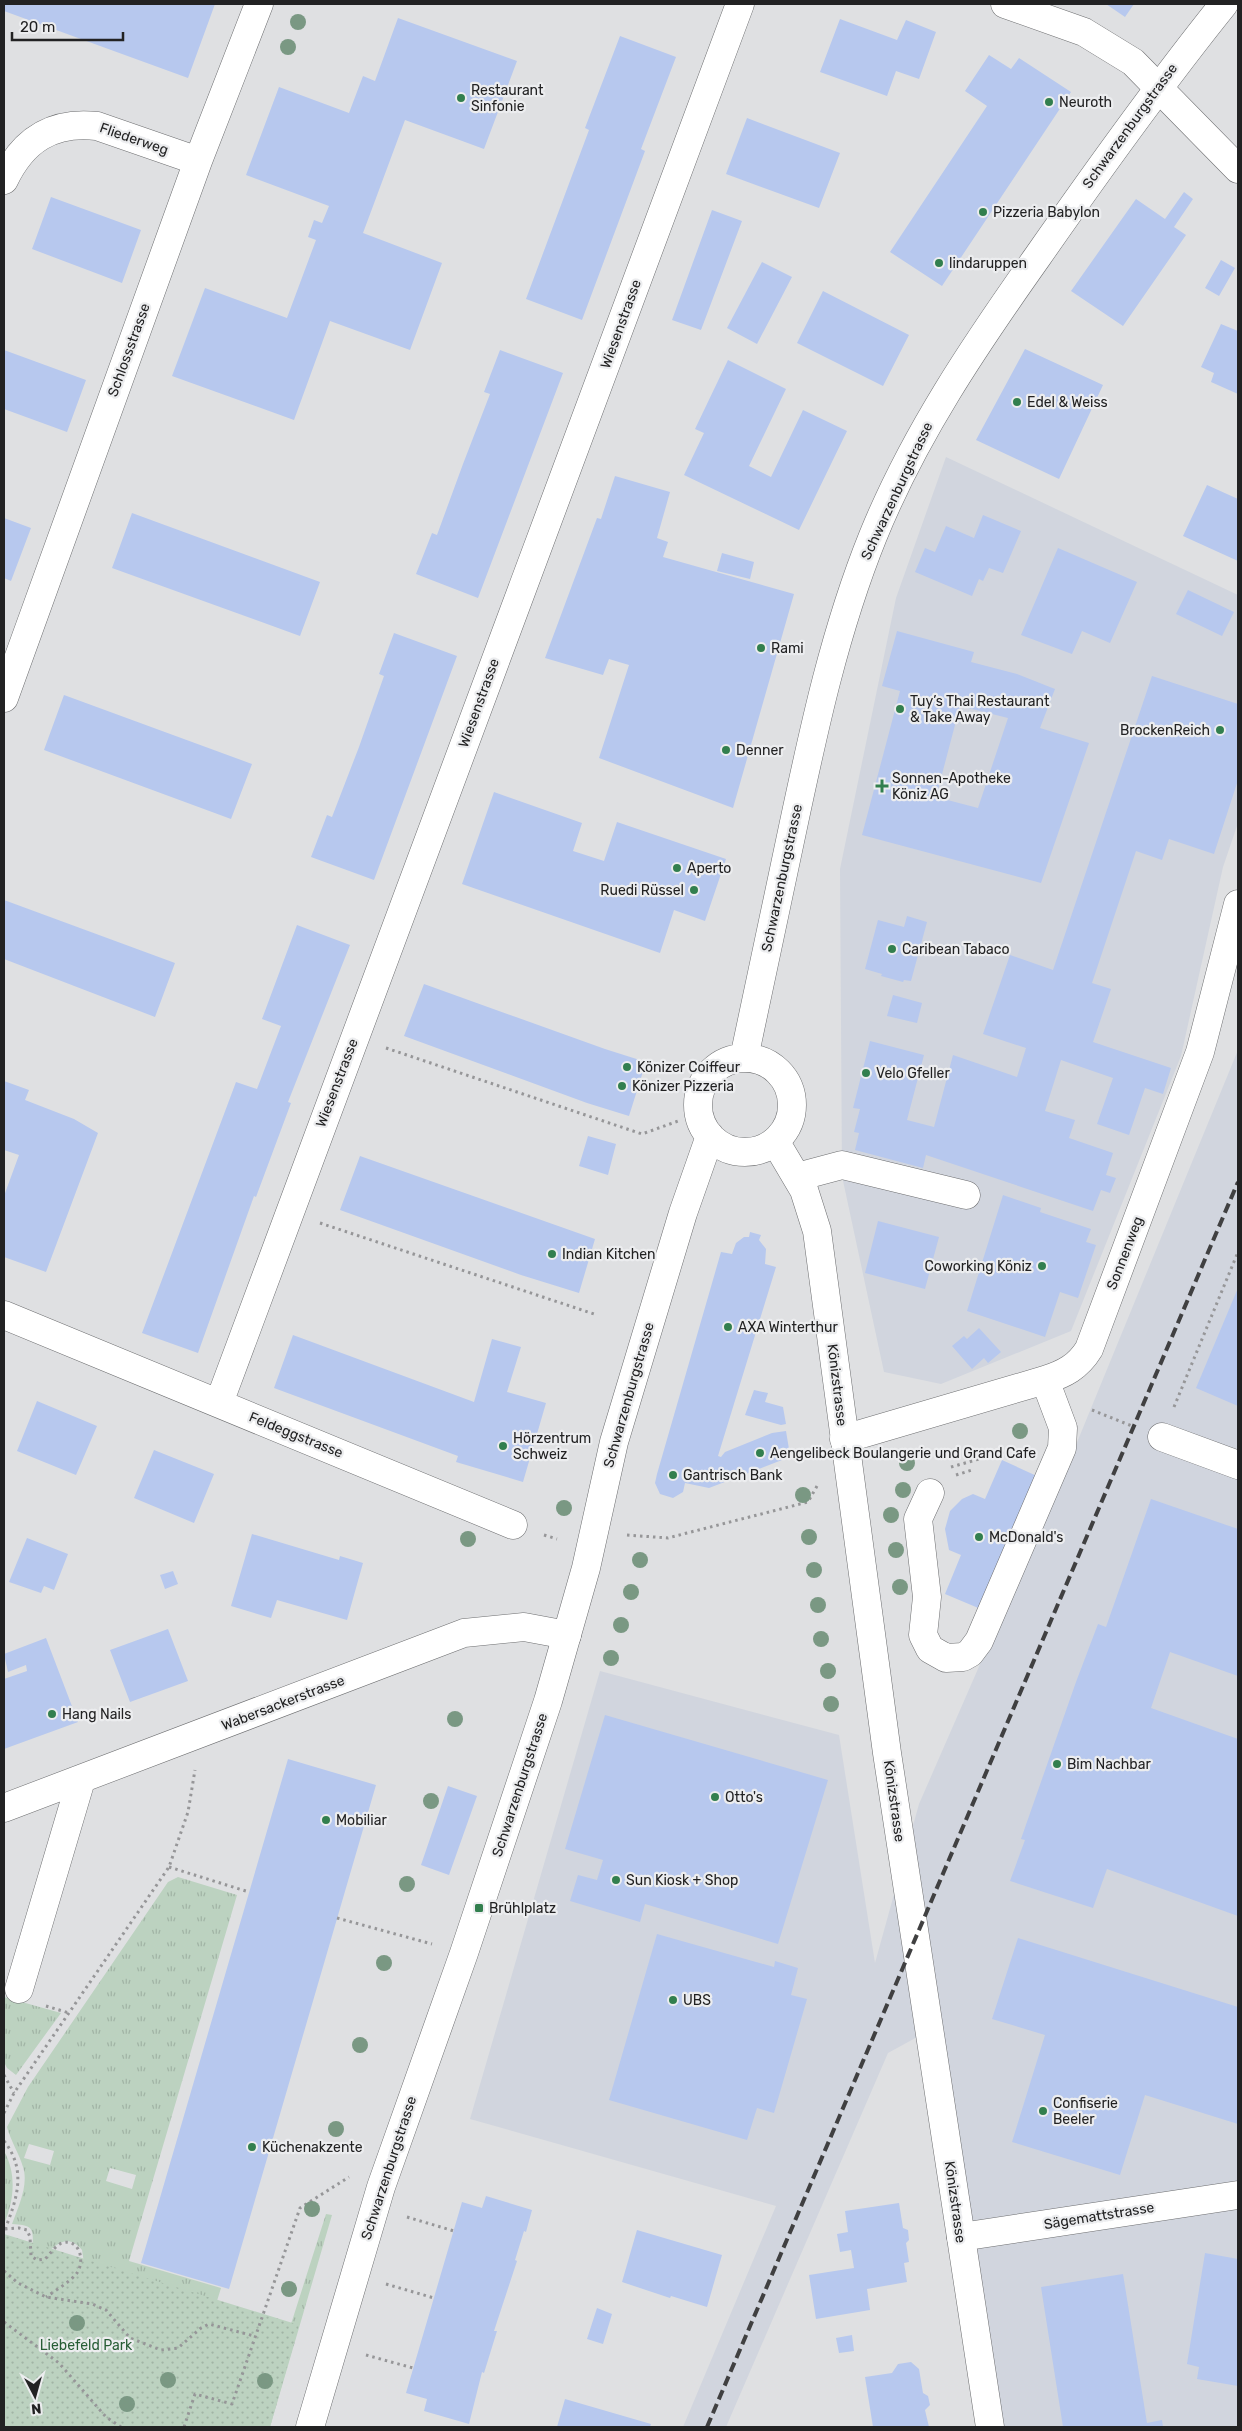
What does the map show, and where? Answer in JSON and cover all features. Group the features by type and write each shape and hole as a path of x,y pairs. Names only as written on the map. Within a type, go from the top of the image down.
{"street":[{"name":"Schlossstrasse","path":"4,698 198,162 259,4"},
{"name":"Wiesenstrasse","path":"219,1403 740,4"},
{"path":"1005,4 1084,32 1133,62 1238,169"},
{"name":"Schwarzenburgstrasse","path":"744,1058 817,710 852,590 874,534 918,441 941,400 999,322 1158,87 1224,4"},
{"name":"Fliederweg","path":"4,180 17,156 28,143 45,133 80,124 97,126 198,162"},
{"name":"Sonnenweg","path":"844,1439 1063,1374 1074,1367 1089,1349 1200,1052 1238,904"},
{"path":"744,1058 759,1060 773,1067 784,1078 790,1092 792,1108 788,1122 775,1141 754,1151 738,1151 723,1146 704,1125 698,1098 704,1082 714,1069 728,1061 744,1058"},
{"name":"Schwarzenburgstrasse","path":"310,2427 375,2208 470,1935 548,1701 592,1541 614,1442 683,1213 704,1125"},
{"name":"Könizstrasse","path":"775,1141 809,1200 817,1231 887,1753 990,2427"},
{"path":"797,1177 842,1165 966,1195"},
{"name":"Feldeggstrasse","path":"4,1315 513,1524"},
{"path":"930,1492 918,1519 927,1597 922,1635 937,1654 954,1658 970,1653 979,1641 1062,1448 1063,1428 1045,1380"},
{"path":"1162,1437 1238,1465"},
{"name":"Wabersackerstrasse","path":"4,1808 464,1633 524,1627 567,1635"},
{"path":"18,1989 81,1780"},
{"name":"Sägemattstrasse","path":"961,2237 1238,2195"}],"path":[{"path":"354,1038 642,1134 704,1125"},
{"path":"289,1212 594,1314"},
{"path":"1162,1437 1238,1252"},
{"path":"513,1524 592,1541 668,1538 808,1502 844,1439"},
{"path":"948,1468 1011,1450"},
{"path":"958,1475 972,1470"},
{"path":"4,2113 14,2093 169,1867 188,1812 202,1734"},
{"path":"169,1867 249,1892"},
{"path":"338,1918 400,1935"},
{"path":"4,2075 14,2093"},
{"path":"4,2141 14,2159 19,2175 17,2194 4,2230 19,2228 27,2230 30,2237 31,2256 37,2260 45,2259 63,2243 72,2244 79,2251 82,2259 77,2273 46,2297"},
{"path":"184,2427 195,2394 232,2404 254,2336 300,2208 353,2175"},
{"path":"375,2208 454,2231"},
{"path":"4,2271 18,2283 46,2297 106,2310 130,2338 161,2350 178,2348 201,2328 210,2324 254,2336"},
{"path":"355,2275 434,2298"},
{"path":"4,2322 59,2362 106,2417 121,2427"},
{"path":"334,2345 413,2368"}],"shaded area":[{"path":"946,457 1238,595 1238,823 1223,867 1181,1056 1071,1331 941,1384 884,1372 842,1176 840,869 896,598"},
{"path":"1238,1050 1238,2427 990,2427 930,2030 888,2053 726,2427 683,2427 776,2206 470,2119 600,1671 839,1735 875,1963 919,1804 1078,1440"}],"green space":[{"path":"178,1877 237,1895 129,2261 221,2288 212,2317 84,2263 82,2250 72,2242 67,2241 58,2244 44,2256 32,2250 33,2237 29,2227 12,2224 25,2181 21,2162 7,2127 28,2087 168,1882","holes":["29,2144 54,2151 50,2165 24,2158","110,2168 136,2175 132,2189 106,2181"]},
{"path":"4,1997 61,2013 16,2075 7,2068 4,2062"},
{"path":"4,2151 11,2169 13,2188 4,2224"},
{"path":"326,2214 332,2215 270,2427 189,2427 274,2368 292,2321"},
{"name":"Liebefeld Park","path":"4,2234 299,2325 270,2427 4,2427"}],"building":[{"path":"4,4 215,4 188,78 4,11"},
{"path":"1106,4 1134,4 1125,17"},
{"path":"398,18 517,61 484,149 405,120 363,233 442,263 410,350 330,321 294,420 172,376 205,288 287,318 316,240 308,237 314,220 322,223 329,206 246,175 279,87 349,113 363,76 375,81"},
{"path":"840,19 897,40 906,20 936,32 919,79 896,71 887,96 820,72"},
{"path":"620,36 676,57 641,149 645,151 582,320 526,299 589,130 585,128"},
{"path":"989,55 1011,69 1019,58 1071,92 942,286 890,252 987,106 965,91"},
{"path":"747,118 840,153 819,208 726,174"},
{"path":"1184,192 1193,199 1174,227 1186,235 1123,326 1071,291 1136,199 1165,219"},
{"path":"51,197 141,230 122,283 32,249"},
{"path":"712,210 742,221 701,330 672,320"},
{"path":"1221,260 1235,268 1219,296 1205,288"},
{"path":"762,262 792,277 757,344 727,328"},
{"path":"823,291 909,335 883,386 797,343"},
{"path":"1221,324 1238,331 1238,394 1211,382 1214,373 1201,367"},
{"path":"1025,349 1103,385 1059,479 976,440"},
{"path":"4,350 86,380 67,432 4,409"},
{"path":"500,350 563,373 478,598 416,574 432,533 437,535 490,394 484,392"},
{"path":"728,360 786,389 749,466 771,477 803,410 847,431 799,530 684,475 704,433 695,429"},
{"path":"615,476 670,492 657,538 668,542 663,557 794,594 733,808 599,758 629,665 609,659 603,675 545,658 597,518 601,519"},
{"path":"1207,485 1238,499 1238,561 1183,536"},
{"path":"132,513 320,582 300,636 112,568"},
{"path":"983,515 1021,531 1003,573 989,568 983,581 979,579 972,596 915,572 925,548 935,552 946,526 974,538"},
{"path":"4,518 31,528 11,581 4,578"},
{"path":"1058,548 1137,582 1110,643 1082,631 1072,654 1021,635"},
{"path":"722,553 754,562 750,579 717,571"},
{"path":"1188,590 1234,612 1222,636 1176,614"},
{"path":"897,631 974,652 971,662 1017,674 1055,689 1040,728 1089,743 1041,883 862,835 900,691 882,686","holes":["960,706 1008,718 978,808 936,797"]},
{"path":"394,633 457,656 374,880 311,857 327,815 332,817 359,747 384,676 379,674"},
{"path":"1152,676 1238,704 1238,780 1214,854 1169,839 1162,860 1136,851 1092,983 1111,989 1093,1042 1171,1068 1163,1094 1145,1088 1129,1135 1097,1124 1113,1078 1061,1060 1045,1111 1075,1120 1069,1138 1113,1153 1106,1175 1116,1178 1110,1193 1101,1190 1093,1211 926,1155 923,1168 855,1150 859,1133 854,1132 860,1109 853,1108 870,1041 924,1055 907,1120 934,1127 953,1055 1017,1077 1026,1048 983,1034 1010,955 1053,970"},
{"path":"64,695 252,764 231,819 44,750"},
{"path":"494,792 582,823 573,851 604,861 617,822 726,859 705,921 674,910 660,953 462,884"},
{"path":"4,900 175,963 155,1017 4,959"},
{"path":"907,916 927,922 911,981 904,980 903,982 865,969 878,920 904,927"},
{"path":"297,925 350,945 288,1102 291,1103 256,1197 254,1196 198,1353 142,1333 236,1082 257,1089 281,1026 262,1019"},
{"path":"424,984 646,1062 629,1116 587,1103 404,1036"},
{"path":"893,995 922,1003 917,1023 887,1016"},
{"path":"4,1081 29,1090 25,1100 74,1119 98,1133 46,1272 4,1257 4,1196 19,1155 4,1150"},
{"path":"588,1136 616,1144 608,1175 579,1166"},
{"path":"360,1156 595,1239 579,1293 521,1275 340,1210"},
{"path":"1003,1195 1041,1208 1040,1212 1091,1229 1086,1242 1096,1245 1078,1298 1060,1292 1045,1337 967,1311"},
{"path":"878,1221 939,1237 925,1289 865,1273"},
{"path":"750,1232 761,1235 759,1240 766,1249 765,1264 776,1267 718,1456 721,1457 725,1452 772,1433 786,1431 789,1449 782,1460 709,1488 685,1483 683,1492 673,1498 660,1494 655,1483 657,1474 721,1252 732,1254 736,1243 744,1237 749,1237"},
{"path":"1238,1288 1238,1406 1196,1388"},
{"path":"979,1328 1001,1352 988,1363 984,1358 972,1369 952,1346 964,1336 967,1339"},
{"path":"293,1335 474,1402 492,1339 521,1347 507,1392 546,1403 523,1482 456,1462 458,1456 274,1388"},
{"path":"754,1390 768,1393 765,1402 783,1407 786,1424 781,1425 745,1415"},
{"path":"37,1401 97,1426 76,1475 17,1451"},
{"path":"154,1450 214,1474 194,1523 134,1498"},
{"name":"McDonald's","path":"1002,1460 1039,1477 983,1610 945,1594 961,1555 949,1550 945,1529 950,1511 962,1499 973,1494 985,1499"},
{"path":"1151,1499 1238,1529 1238,1676 1170,1652 1151,1708 1238,1739 1238,1916 1107,1869 1093,1908 1010,1881 1025,1840 1021,1839 1076,1682 1098,1624 1106,1627"},
{"path":"252,1534 339,1560 340,1556 363,1563 347,1620 277,1600 271,1618 231,1606"},
{"path":"27,1538 68,1554 54,1590 44,1586 41,1593 9,1582"},
{"path":"173,1571 178,1584 165,1589 160,1575"},
{"path":"168,1629 188,1681 130,1702 110,1650"},
{"path":"46,1638 78,1722 4,1749 4,1679 27,1671 26,1665 8,1672 4,1654"},
{"path":"605,1715 828,1780 778,1944 645,1904 640,1922 570,1901 578,1875 597,1880 603,1860 565,1849"},
{"path":"288,1759 376,1785 229,2289 141,2263"},
{"path":"448,1786 477,1796 449,1875 421,1865"},
{"path":"657,1934 774,1967 775,1961 798,1968 791,1995 807,1999 774,2113 757,2108 747,2140 609,2100"},
{"path":"1018,1938 1238,2007 1238,2124 1145,2095 1120,2175 1012,2142 1045,2035 992,2019"},
{"path":"486,2196 532,2210 494,2331 497,2331 484,2373 482,2372 469,2424 424,2411 427,2399 406,2393 462,2202 482,2208"},
{"path":"899,2203 903,2228 908,2230 909,2240 906,2243 909,2262 904,2263 907,2282 867,2289 870,2310 816,2319 809,2275 854,2268 851,2250 840,2252 837,2234 848,2232 845,2211"},
{"path":"637,2230 722,2255 707,2307 671,2296 670,2298 622,2282"},
{"path":"1205,2253 1238,2259 1238,2386 1197,2379 1199,2367 1187,2364"},
{"path":"1123,2274 1147,2423 1162,2420 1163,2427 1063,2427 1041,2287"},
{"path":"597,2308 612,2314 603,2344 587,2339"},
{"path":"852,2335 854,2351 839,2353 836,2338"},
{"path":"911,2362 919,2369 923,2393 928,2396 930,2405 925,2410 929,2427 873,2427 865,2377 892,2373 898,2364"},
{"path":"565,2399 651,2424 650,2427 557,2427"}],"railway":[{"path":"707,2427 1238,1182"}],"place":[{"name":"Restaurant Sinfonie","path":"461,98"},
{"name":"Neuroth","path":"1049,102"},
{"name":"Pizzeria Babylon","path":"983,212"},
{"name":"lindaruppen","path":"939,263"},
{"name":"Edel & Weiss","path":"1017,402"},
{"name":"Rami","path":"761,648"},
{"name":"Tuy’s Thai Restaurant & Take Away","path":"900,709"},
{"name":"BrockenReich","path":"1220,730"},
{"name":"Denner","path":"726,750"},
{"name":"Sonnen-Apotheke Köniz AG","path":"882,786"},
{"name":"Aperto","path":"677,868"},
{"name":"Ruedi Rüssel","path":"694,890"},
{"name":"Caribean Tabaco","path":"892,949"},
{"name":"Könizer Coiffeur","path":"627,1067"},
{"name":"Velo Gfeller","path":"866,1073"},
{"name":"Könizer Pizzeria","path":"622,1086"},
{"name":"Indian Kitchen","path":"552,1254"},
{"name":"Coworking Köniz","path":"1042,1266"},
{"name":"AXA Winterthur","path":"728,1327"},
{"name":"Hörzentrum Schweiz","path":"503,1446"},
{"name":"Aengelibeck Boulangerie und Grand Cafe","path":"760,1453"},
{"name":"Gantrisch Bank","path":"673,1475"},
{"name":"McDonald's","path":"979,1537"},
{"name":"Hang Nails","path":"52,1714"},
{"name":"Bim Nachbar","path":"1057,1764"},
{"name":"Otto's","path":"715,1797"},
{"name":"Mobiliar","path":"326,1820"},
{"name":"Sun Kiosk + Shop","path":"616,1880"},
{"name":"Brühlplatz","path":"479,1908"},
{"name":"UBS","path":"673,2000"},
{"name":"Confiserie Beeler","path":"1043,2111"},
{"name":"Küchenakzente","path":"252,2147"}]}
